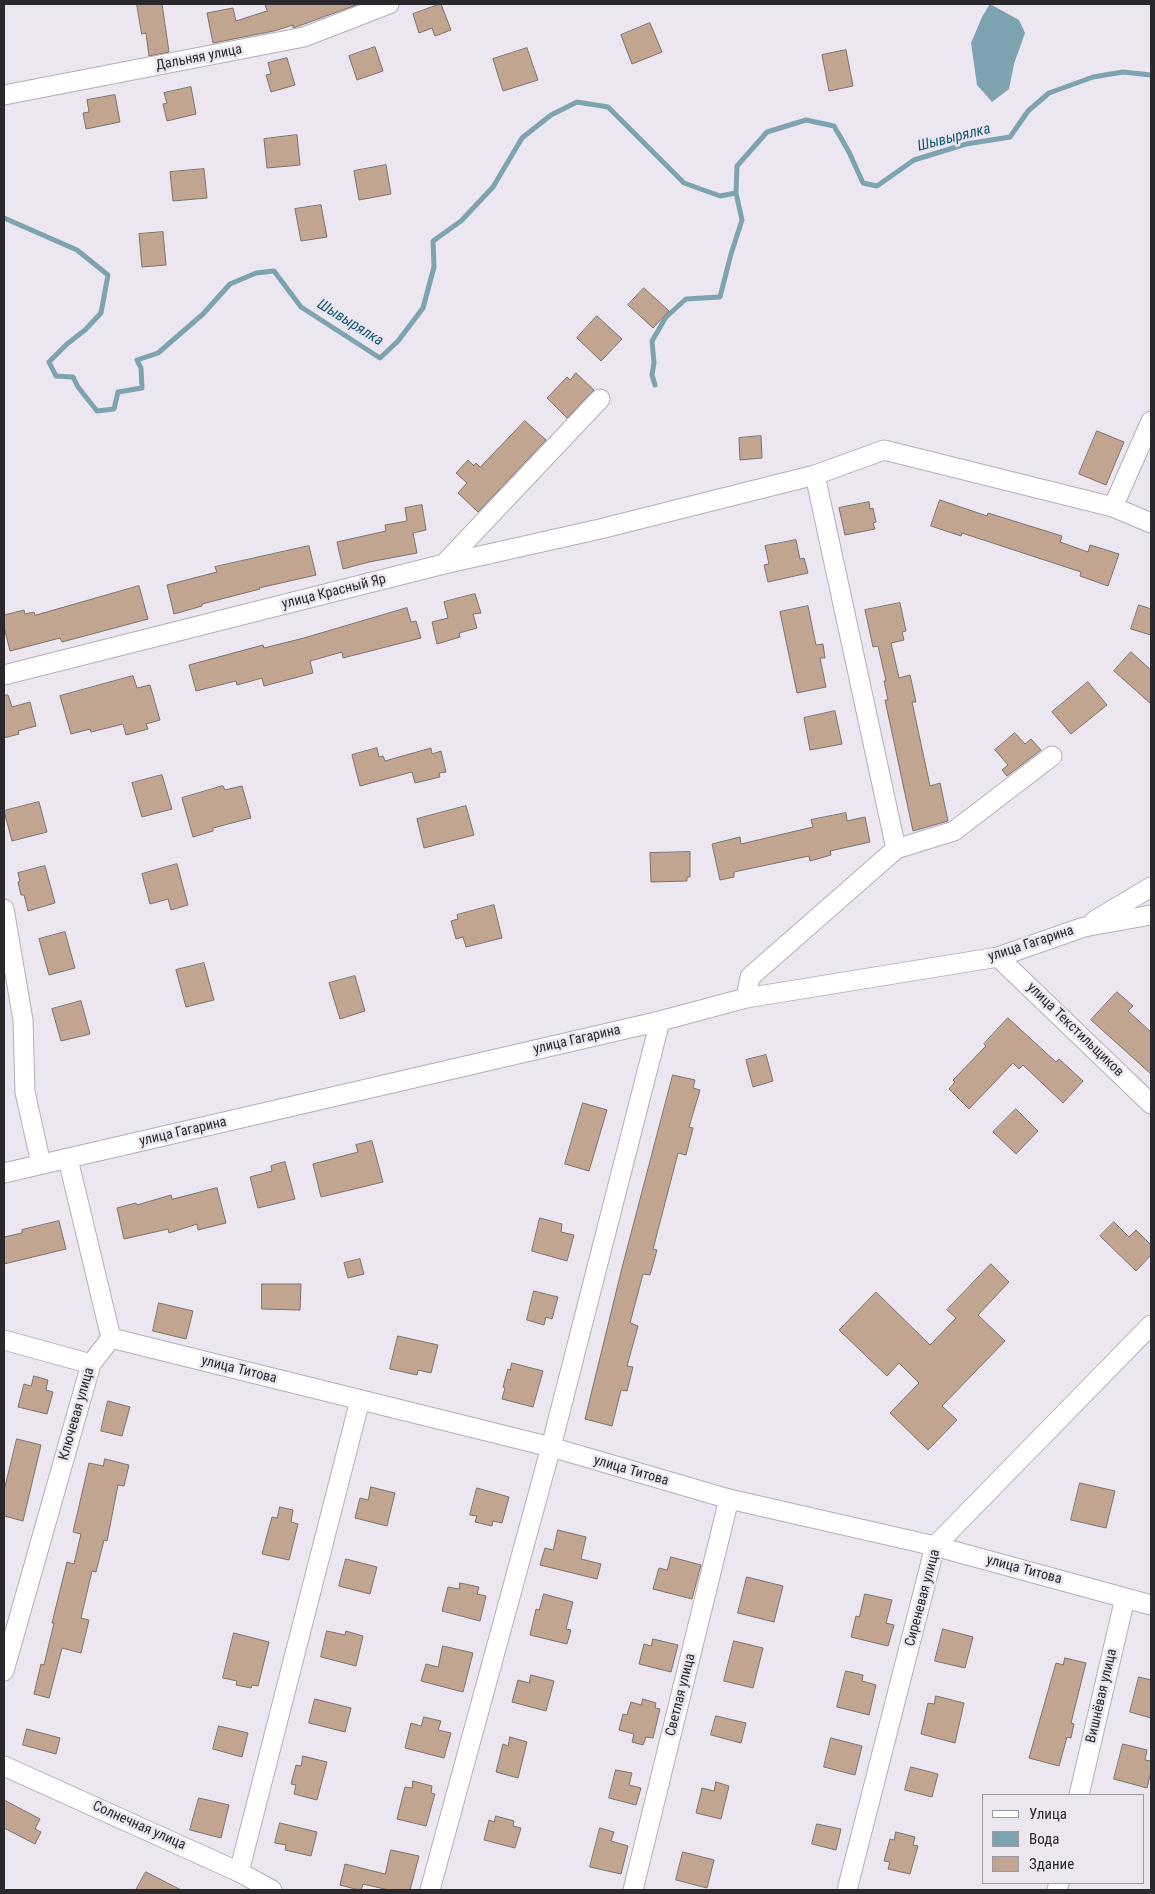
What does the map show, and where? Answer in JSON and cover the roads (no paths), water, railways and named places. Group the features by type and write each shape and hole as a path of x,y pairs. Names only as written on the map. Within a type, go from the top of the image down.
{"street":[{"name":"Дальняя улица","path":"4,96 304,37 389,4"},
{"path":"444,564 600,399"},
{"path":"1113,507 1151,421"},
{"name":"улица Красный Яр","path":"4,675 444,564 815,475 884,450 1113,507 1151,523"},
{"path":"815,475 896,849"},
{"path":"746,998 750,977 896,849 954,831 1052,756"},
{"path":"1084,927 1151,887"},
{"path":"4,909 23,1020 25,1092 41,1164"},
{"name":"улица Гагарина","path":"4,1173 660,1021 746,998 998,957 1084,927 1151,915"},
{"name":"улица Текстильщиков","path":"998,957 1151,1104"},
{"path":"430,1890 551,1447 660,1021"},
{"path":"68,1159 111,1338"},
{"name":"Сиреневая улица","path":"847,1890 935,1546 1151,1325"},
{"name":"улица Титова","path":"111,1338 551,1447 729,1499 935,1546 1151,1605"},
{"name":"Ключевая улица","path":"4,1671 90,1364 111,1338"},
{"path":"4,1340 90,1364"},
{"path":"239,1872 360,1400"},
{"name":"Светлая улица","path":"633,1890 729,1499"},
{"name":"Вишнёвая улица","path":"1079,1794 1125,1598"},
{"name":"Солнечная улица","path":"4,1766 239,1872 272,1890"}],"water":[{"path":"990,4 1019,20 1025,33 1014,64 1009,89 992,102 977,85 971,43"}],"waterway":[{"name":"Шывырялка","path":"4,218 77,250 108,275 101,313 49,362 56,376 73,377 78,387 97,411 114,409 118,392 142,388 141,368 137,360 158,353 203,314 230,284 256,273 274,271 301,307 380,358 398,341 423,308 434,267 433,241 461,221 493,187 522,138 551,115 577,102 608,107 684,183 720,196 736,193 737,166 767,132 806,120 834,126 849,152 863,183 877,186 914,160 966,144 1010,137 1028,111 1049,93 1093,77 1123,72 1151,75"},
{"path":"655,385 652,375 654,363 652,341 666,317 686,299 720,297 742,220 736,193"}]}
